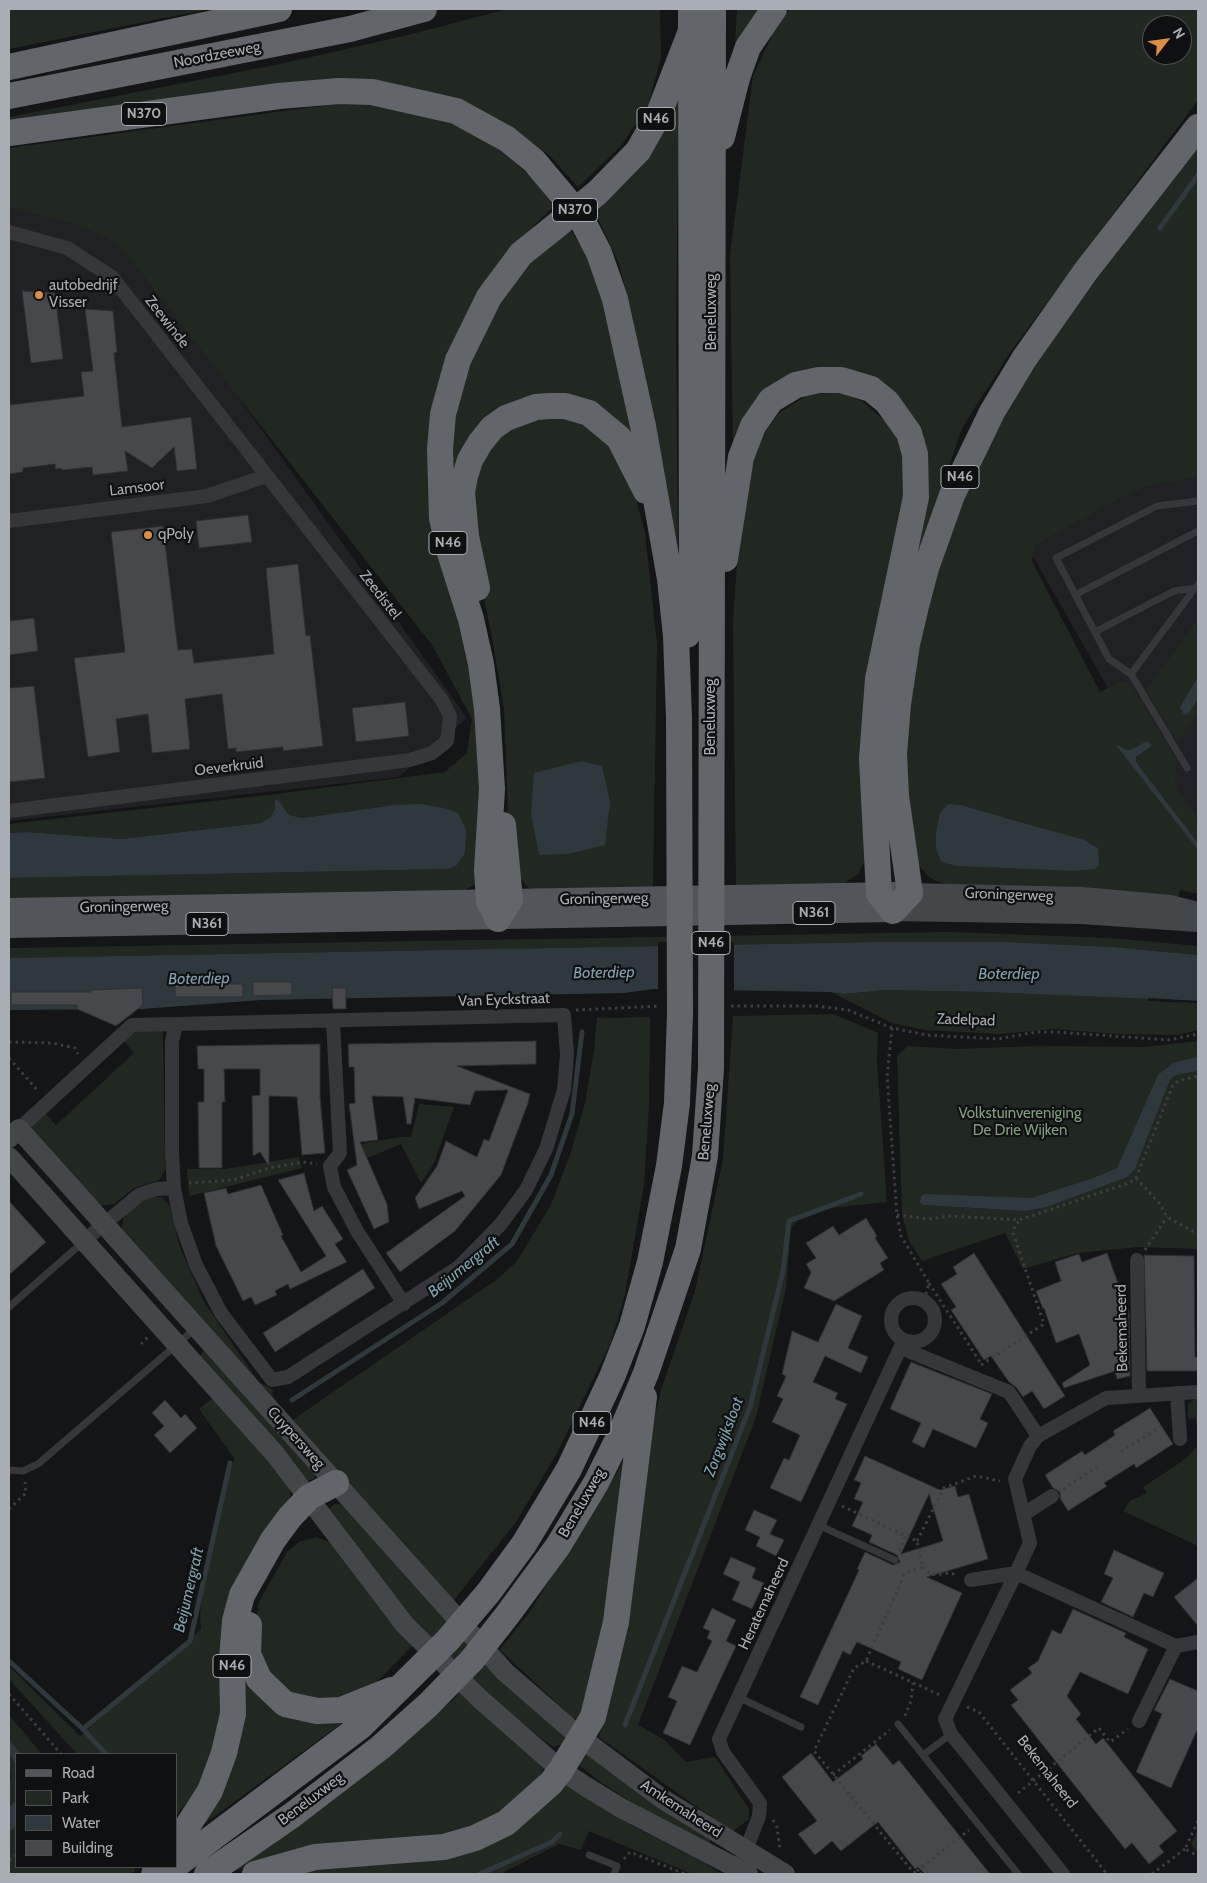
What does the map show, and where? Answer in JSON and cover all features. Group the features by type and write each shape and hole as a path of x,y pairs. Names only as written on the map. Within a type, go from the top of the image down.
{"highway":[{"name":"Noordzeeweg","path":"9,67 279,9"},
{"name":"Noordzeeweg","path":"9,96 350,29 424,9"},
{"name":"N46","path":"712,9 712,184"},
{"name":"N46","path":"712,184 737,78 748,47 774,9"},
{"name":"N46","path":"499,906 487,870 492,789 487,709 481,664 471,618 450,553 442,518 440,449 443,414 458,360 489,297 521,254 597,193 638,151 658,116 691,20"},
{"name":"N46","path":"679,718 692,581 691,20"},
{"name":"N370","path":"9,133 279,96 339,91 372,92 402,97 456,111 507,139 540,167 580,216 600,253 615,300 631,366 662,534"},
{"name":"N46","path":"894,899 896,796 894,754 898,704 907,644 916,606 926,568 952,495 992,412 1024,359 1086,271 1198,126"},
{"name":"Beneluxweg","path":"207,1874 291,1816 381,1747 428,1705 472,1660 508,1614 558,1546 596,1483 620,1435 646,1373 688,1249 704,1166 711,1068 724,1009 711,873 712,184"},
{"name":"N46","path":"711,644 741,457 753,426 772,400 796,385 819,380 841,380 871,389 887,402 909,432 915,454 916,497 878,679 872,759 894,899"},
{"name":"N46","path":"499,906 503,830 503,757 499,707 492,657 466,536 463,509 465,476 470,460 492,428 521,411 550,406 564,406 589,413 619,438 646,493 662,534 676,636 679,718"},
{"name":"Beneluxweg","path":"178,1864 360,1726 406,1684 447,1641 488,1593 524,1544 569,1469 598,1410 632,1326 650,1262 669,1166 676,1103 680,1013 679,718"},
{"name":"N46","path":"255,1874 316,1857 444,1847 475,1838 506,1823 551,1783 581,1738 592,1717 616,1622 641,1434 646,1373"},
{"name":"N46","path":"178,1841 210,1791 224,1753 233,1714 232,1659 235,1621 242,1595 273,1540 336,1482"},
{"name":"N46","path":"314,1504 280,1553 254,1602 247,1633 248,1654 259,1680 286,1704 317,1711 342,1710 406,1684"}],"main road":[{"name":"Groningerweg","path":"9,909 499,906 894,899"},
{"name":"Groningerweg","path":"9,927 499,906"}],"street":[{"name":"Zeewinde","path":"9,232 67,248 112,277 266,476"},
{"name":"Lamsoor","path":"9,521 207,496 266,476"},
{"name":"Zeedistel","path":"266,476 442,700 450,716 447,741"},
{"name":"Oeverkruid","path":"9,811 410,760 432,753 447,741"},
{"name":"Groningerweg","path":"943,902 1082,898 1170,905 1198,912"},
{"name":"Groningerweg","path":"894,899 1198,922"},
{"name":"Van Eyckstraat","path":"564,1015 567,1054 564,1090 546,1149 526,1190 500,1225 459,1267 288,1377 272,1380 221,1313 196,1265 181,1223 174,1186 172,1041 176,1025 564,1015"},
{"path":"333,1022 340,1153 330,1166 334,1187 357,1231 404,1304"},
{"path":"14,1133 109,1044 132,1025 176,1025"},
{"name":"Cuypersweg","path":"14,1133 105,1223 505,1672 581,1738"},
{"name":"Cuypersweg","path":"9,1157 275,1454 405,1625 480,1699 561,1770"},
{"path":"85,1240 139,1195 156,1189 174,1186"},
{"name":"Bekemaheerd","path":"1137,1260 1139,1395"},
{"path":"902,1345 928,1338 935,1328 935,1317 931,1308 924,1300 911,1298 900,1301 890,1315 891,1325 902,1345 1009,1392 1038,1436"},
{"name":"Heratemaheerd","path":"746,1850 759,1816 760,1804 723,1752 719,1739 902,1345"},
{"path":"1062,1874 951,1734 945,1720 1030,1543 1015,1479 1030,1446 1038,1436 1106,1398 1198,1392"},
{"path":"1177,1393 1180,1439"},
{"path":"1024,1514 1052,1496"},
{"path":"971,1580 1016,1572 1176,1646 1198,1642"},
{"path":"1139,1721 1176,1646"},
{"name":"Amkemaheerd","path":"581,1738 661,1798 785,1874"},
{"name":"Amkemaheerd","path":"561,1770 621,1808 741,1873"},
{"path":"741,1873 746,1850"}],"lane":[{"path":"1187,768 1131,674 1109,659 1056,558 1157,506 1198,501"},
{"path":"1075,595 1198,531"},
{"path":"1095,632 1174,591 1197,586"},
{"path":"1131,674 1197,586"},
{"path":"9,1307 85,1240"},
{"path":"9,1470 23,1471 38,1464 198,1326"},
{"path":"818,1525 895,1560"},
{"path":"738,1697 801,1728"},
{"path":"898,1724 1018,1874"},
{"path":"923,1755 951,1734"},
{"path":"589,1855 617,1866 614,1874"}],"path":[{"path":"564,1015 573,1010 653,1006"},
{"name":"Zadelpad","path":"724,1009 816,1006 848,1010 892,1028 927,1035 998,1039 1046,1032 1170,1040 1198,1034"},
{"path":"892,1028 887,1076 900,1236 981,1365 988,1368"},
{"path":"9,1042 52,1043 75,1048 84,1068"},
{"path":"9,1058 48,1102"},
{"path":"897,1215 929,1219 949,1216 1020,1220 1105,1192 1136,1178 1172,1087 1178,1081 1198,1076"},
{"path":"174,1186 233,1180 268,1168 303,1162 330,1166"},
{"path":"1136,1178 1160,1204 1167,1217 1198,1234"},
{"path":"1137,1260 1167,1217"},
{"path":"981,1365 1044,1324 1013,1234 1015,1225 1020,1220"},
{"path":"924,1300 929,1282"},
{"path":"1121,1452 1178,1415"},
{"path":"1052,1496 1097,1467"},
{"path":"9,1507 26,1493 23,1471"},
{"path":"971,1580 951,1573 931,1575 923,1567 916,1540 944,1488 976,1476 989,1477 1017,1488"},
{"path":"830,1500 916,1540"},
{"path":"922,1874 917,1871 913,1872 876,1824 814,1751 854,1668 866,1661 904,1573 923,1567"},
{"name":"Bekemaheerd","path":"866,1661 979,1712 1107,1874"},
{"path":"834,1775 898,1724 912,1701 913,1683"},
{"path":"9,1694 60,1753"},
{"path":"1006,1803 1099,1728 1110,1742 1139,1721"},
{"path":"1152,1874 1185,1849 1198,1821"},
{"path":"917,1871 978,1824"},
{"path":"1185,1849 1198,1856"},
{"path":"617,1866 630,1852 685,1874"}],"shaded area":[{"path":"9,175 108,214 467,718 399,777 9,821"},
{"path":"1198,462 1198,847 1013,521"}],"green space":[{"path":"9,9 209,9 9,49"},
{"path":"508,9 660,9 661,58 648,105 621,146 578,187 549,155 509,126 450,96 9,124 9,117 280,64 408,35"},
{"path":"737,9 764,9 735,47"},
{"path":"791,9 1198,9 1198,100 1011,351 962,428 905,597 907,408 805,375 733,451 730,255 753,76 780,18"},
{"path":"679,92 676,331 678,553 631,310 619,264 593,208"},
{"path":"343,103 398,106 452,121 494,144 531,177 554,206 515,244 434,408 474,673 485,782 481,868 475,884 457,895 9,902 9,878 448,869 456,866 394,805 303,818 289,815 275,801 275,809 270,817 261,823 122,839 26,832 9,833 9,824 276,794 445,772 467,753 472,719 432,645 133,262 117,243 83,227 9,206 9,148"},
{"path":"1198,143 1198,477 1147,486 1113,502 1036,544 1032,561 1100,692 1118,682 1125,682 1131,686 1177,761 1175,779 1179,792 1198,819 1198,843 1136,762 1135,757 1151,748 1147,741 1127,750 1115,744 1198,850 1198,894 1180,890 1178,900 945,884 928,876 917,863 898,753 937,557 994,418","holes":["1005,817 1095,845 1095,868 1072,871 956,866"]},
{"path":"569,228 591,260 608,304 637,452 539,399 447,490 459,376 509,282"},
{"path":"842,392 863,402 893,428 907,460 867,856 858,874 843,884 736,885 733,621 742,493 753,450 779,413 808,395"},
{"path":"539,415 586,422 628,467 645,533 657,643 653,888 545,891 528,888 514,869 508,814 504,708 492,637 473,546 474,468 491,439"},
{"path":"1198,619 1198,677 1180,707 1184,715 1188,714 1198,699 1198,712 1178,741 1146,690"},
{"path":"949,932 1112,938 1198,946 1198,955 1112,947 1007,942 877,942 9,958 9,948"},
{"path":"885,990 985,992 1198,1001 1198,1030 1178,1035 1118,1034 1054,1029 999,1034 925,1030 892,1023 831,992 844,994"},
{"path":"833,1014 878,1033 877,1061 887,1202 832,1208 797,1221 791,1228 786,1288 756,1417 638,1725 666,1741 686,1762 715,1757 749,1809 749,1819 732,1832 599,1737 628,1614 642,1471 661,1390 695,1291 723,1159 733,1016"},
{"path":"650,1017 649,1104 644,1185 625,1294 611,1342 557,1453 516,1522 450,1605 291,1421 499,1278 517,1261 551,1205 572,1149 585,1103 594,1050 597,1018"},
{"path":"133,1028 163,1030 165,1170 159,1180 134,1188 114,1204 100,1206 30,1126 45,1113 56,1125 134,1053 122,1039"},
{"name":"Volkstuinvereniging De Drie Wijken","path":"1198,1041 1198,1057 1168,1066 1117,1168 1093,1178 1031,1198 920,1203 923,1205 1026,1211 1047,1207 1128,1177 1135,1169 1170,1080 1176,1075 1198,1071 1198,1249 1138,1247 1078,1253 1023,1269 1005,1233 922,1261 909,1241 902,1214 897,1056 908,1046 956,1049 1038,1046 1144,1047"},
{"path":"419,1104 454,1107 434,1163 421,1183 401,1144 358,1162 355,1145 400,1137 411,1137"},
{"path":"299,1157 302,1168 189,1196 187,1169 225,1169"},
{"path":"150,1197 162,1197 170,1206 179,1245 204,1302 258,1381 273,1390 272,1400 122,1231 123,1219 129,1210"},
{"path":"204,1350 316,1474 314,1479 308,1481 199,1358"},
{"path":"214,1397 290,1482 290,1507 258,1549 225,1692 213,1756 198,1788 178,1813 178,1753 76,1753 9,1679 9,1666 80,1736 201,1629 200,1615 205,1564 234,1458 199,1409"},
{"path":"1198,1397 1198,1546 1123,1511 1130,1501 1147,1493 1143,1487 1181,1462 1197,1447 1197,1426 1195,1418 1188,1419 1188,1404"},
{"path":"633,1447 615,1598 579,1719 573,1718 500,1650 531,1610"},
{"path":"335,1504 343,1505 566,1734 562,1744 554,1747 546,1742 488,1694 418,1627 328,1510"},
{"path":"317,1537 336,1545 414,1644 380,1679 362,1691 326,1704 273,1687 253,1637 259,1602 287,1552 299,1542"},
{"path":"245,1665 342,1723 204,1824"},
{"path":"461,1690 545,1764 540,1776 500,1815 457,1837 300,1849 232,1872 453,1700"},
{"path":"9,1715 41,1753 20,1753 9,1740"},
{"path":"583,1752 711,1839 710,1843 648,1813 596,1779 578,1764"},
{"path":"9,1754 15,1763 15,1802 9,1807 9,1779 12,1776 9,1773"},
{"path":"560,1784 570,1785 633,1826 703,1862 722,1874 692,1874 589,1831 581,1850 559,1844 500,1874 281,1874 410,1855"},
{"path":"15,1827 15,1868 134,1868 135,1871 131,1874 9,1874 9,1832"},
{"path":"1198,1829 1198,1854 1191,1844"}],"water":[{"path":"1198,677 1198,699 1188,714 1184,715 1180,707"},
{"path":"1147,741 1152,746 1136,757 1136,762 1198,843 1198,850 1115,744 1127,750"},
{"path":"582,761 602,766 610,802 605,845 568,854 539,855 531,814 534,773"},
{"path":"275,800 278,800 289,815 303,818 394,805 420,804 444,808 458,813 466,830 465,853 456,866 448,869 9,878 9,833 26,832 122,839 261,823 270,817 275,809"},
{"path":"949,804 960,805 1084,840 1098,848 1099,865 1095,869 1072,871 956,866 941,861 936,849 936,833 940,813"},
{"name":"Boterdiep","path":"877,942 1007,942 1112,947 1198,955 1198,1001 985,992 885,990 844,994 831,992 653,989 624,993 261,1000 142,1009 9,1010 9,958"},
{"path":"1198,1057 1198,1071 1176,1075 1170,1080 1135,1169 1128,1177 1047,1207 1026,1211 923,1205 920,1203 921,1196 925,1194 1031,1198 1093,1178 1117,1168 1158,1075 1173,1063"},
{"path":"9,1740 20,1753 15,1753 15,1763 9,1754"},
{"path":"15,1802 15,1827 9,1832 9,1807"}],"pier":[{"path":"658,942 734,942 734,992 658,991"},
{"path":"1148,998 1198,1001 1198,1003 1148,1001"}],"building":[{"path":"22,291 55,293 63,359 31,363"},
{"path":"85,309 113,311 117,352 114,353 122,427 191,417 197,469 177,471 174,447 152,468 125,451 128,471 93,475 92,467 62,470 61,468 55,469 55,464 23,468 23,472 9,474 9,405 84,396 81,372 93,371"},
{"path":"248,515 252,542 199,548 196,521"},
{"path":"163,526 178,650 192,649 194,663 274,654 266,568 298,564 306,636 310,635 323,746 283,751 283,747 236,752 236,748 228,749 222,694 185,699 190,749 152,753 148,714 116,719 120,752 88,757 74,658 125,652 111,532"},
{"path":"34,618 38,651 9,655 9,621"},
{"path":"34,686 45,778 9,782 9,688"},
{"path":"405,702 409,736 356,742 352,708"},
{"path":"253,982 292,982 292,995 253,996"},
{"path":"175,984 243,984 243,997 175,997"},
{"path":"142,988 143,1005 116,1026 77,1009 77,1005 11,1005 11,992 91,992 90,990"},
{"path":"332,988 346,988 346,1009 333,1009"},
{"path":"536,1041 536,1064 457,1066 530,1094 528,1103 501,1175 455,1231 400,1272 386,1253 465,1196 462,1191 419,1209 415,1198 437,1166 446,1141 477,1157 484,1139 489,1141 508,1090 475,1091 470,1105 415,1098 411,1124 407,1124 403,1097 372,1096 378,1140 360,1142 387,1204 389,1222 374,1229 347,1170 357,1165 349,1104 355,1103 354,1067 349,1067 348,1044"},
{"path":"320,1044 320,1097 325,1153 302,1155 297,1097 269,1096 269,1166 260,1152 253,1156 252,1096 260,1095 260,1069 224,1069 225,1102 222,1102 222,1168 199,1168 198,1102 204,1102 204,1069 198,1069 197,1046"},
{"path":"304,1173 314,1211 322,1206 343,1239 335,1244 347,1262 290,1289 288,1284 275,1291 277,1295 255,1305 251,1297 243,1301 216,1246 204,1193 226,1188 228,1194 261,1185 283,1235 281,1236 301,1272 326,1256 278,1180"},
{"path":"9,1201 46,1242 9,1275"},
{"path":"866,1218 877,1236 875,1238 888,1258 880,1263 884,1270 834,1301 804,1288 811,1272 806,1264 816,1258 806,1243 833,1226 839,1235"},
{"path":"974,1253 1065,1396 1044,1409 1032,1391 1023,1397 1016,1387 1009,1382 991,1356 984,1360 951,1310 956,1307 941,1284 957,1274 953,1267"},
{"path":"1107,1253 1129,1313 1130,1376 1117,1379 1115,1371 1064,1388 1062,1383 1090,1365 1079,1334 1056,1343 1036,1291 1061,1281 1055,1262 1079,1254 1082,1262"},
{"path":"1144,1255 1194,1256 1195,1357 1198,1357 1198,1371 1147,1371"},
{"path":"363,1269 375,1288 275,1352 263,1333"},
{"path":"836,1304 862,1316 848,1348 868,1357 861,1373 825,1356 813,1382 838,1393 835,1399 847,1404 801,1502 770,1488 784,1458 789,1460 800,1435 772,1422 783,1399 777,1396 786,1376 782,1374 792,1331 818,1342"},
{"path":"911,1362 992,1394 980,1419 988,1423 976,1448 933,1429 924,1448 912,1442 921,1423 890,1409"},
{"path":"165,1400 181,1418 185,1414 197,1428 170,1453 154,1435 164,1426 152,1413"},
{"path":"1150,1408 1173,1444 1136,1468 1134,1464 1104,1483 1107,1486 1068,1511 1060,1498 1060,1492 1053,1488 1045,1475 1082,1451 1085,1455 1115,1435 1113,1431"},
{"path":"865,1456 940,1490 955,1486 958,1497 969,1494 988,1559 927,1577 962,1593 922,1680 898,1669 901,1662 857,1642 850,1655 843,1651 818,1705 800,1697 859,1570 857,1569 865,1552 893,1565 900,1562 897,1555 869,1542 872,1535 852,1526 863,1502 854,1499 861,1483 854,1480","holes":["929,1494 943,1541 901,1554"]},
{"path":"754,1510 777,1520 770,1534 784,1540 776,1556 756,1546 760,1537 745,1530"},
{"path":"1114,1550 1164,1573 1153,1597 1144,1593 1133,1617 1101,1602 1113,1578 1104,1574"},
{"path":"731,1557 756,1568 752,1578 764,1583 752,1609 732,1600 740,1582 723,1574"},
{"path":"1198,1578 1198,1626 1174,1597"},
{"path":"712,1608 736,1620 726,1641 736,1646 690,1745 663,1733 677,1701 668,1697 682,1666 697,1672 712,1641 707,1638 710,1631 703,1628"},
{"path":"1073,1609 1126,1633 1124,1637 1148,1649 1128,1694 1080,1672 1067,1696 1081,1714 1076,1719 1096,1744 1103,1738 1177,1831 1159,1846 1164,1852 1149,1864 1132,1843 1125,1849 1011,1705 1018,1700 1010,1690 1032,1673 1028,1668 1038,1661 1052,1630 1061,1634"},
{"path":"1170,1679 1198,1691 1198,1728 1171,1788 1136,1772 1162,1714 1154,1710"},
{"path":"876,1744 893,1765 899,1760 990,1874 925,1874 918,1867 915,1869 878,1822 841,1851 832,1841 815,1855 798,1834 817,1821 782,1777 811,1753 833,1782 863,1759 861,1756"}],"waterway":[{"path":"1160,228 1198,175"},
{"name":"Beijumergraft","path":"292,1400 442,1303 512,1244 551,1175 572,1114 582,1032"},
{"name":"Zorgwijksloot","path":"625,1725 750,1407 783,1271 789,1221 861,1194"},
{"name":"Beijumergraft","path":"83,1729 190,1641 230,1463"},
{"path":"9,1661 83,1729 105,1753"},
{"name":"Zorgwijksloot","path":"480,1874 552,1842 560,1834"}],"place":[{"name":"autobedrijf Visser","path":"39,295"},
{"name":"qPoly","path":"148,535"}]}
